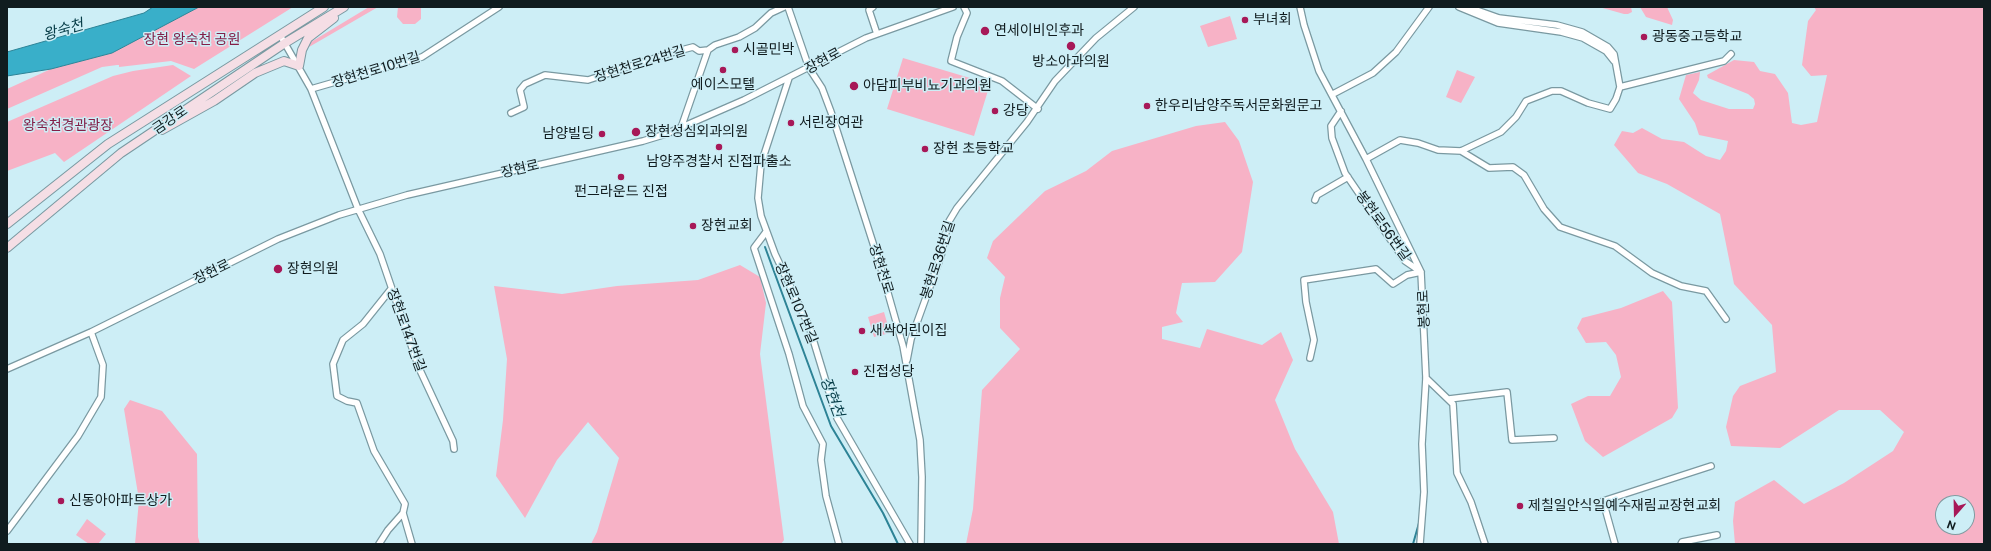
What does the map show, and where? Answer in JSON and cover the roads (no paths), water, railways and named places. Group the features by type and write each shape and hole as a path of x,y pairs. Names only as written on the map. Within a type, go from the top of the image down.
{"main road":[{"name":"금강로","path":"7,224 108,144 324,7"},
{"name":"금강로","path":"7,248 121,153 285,43 346,7"},
{"path":"121,153 214,101 255,73 284,60 299,66 302,50 308,38 346,7"}],"street":[{"name":"장현천로10번길","path":"311,89 422,57 499,7"},
{"path":"681,128 708,50 715,45 739,37 756,28 771,13 784,7"},
{"name":"장현천로","path":"788,7 809,68 822,88 833,119 880,265 907,363 920,440 922,477 921,544"},
{"path":"873,7 869,10 877,34"},
{"name":"장현로","path":"7,369 91,332 278,240 339,215 407,195 643,141 681,128 790,78 877,34 953,7"},
{"path":"964,7 967,13 957,37 951,61 1002,81 1038,109"},
{"name":"봉현로36번길","path":"907,363 911,341 941,256 948,224 961,204 1038,109 1056,82 1079,55 1096,38 1134,7"},
{"name":"봉현로","path":"1300,7 1304,25 1319,71 1342,111 1422,272 1426,378 1422,444 1424,492 1420,544"},
{"path":"1332,94 1372,73 1396,52 1430,7"},
{"path":"1459,7 1498,23 1561,32 1582,38 1606,51 1615,63"},
{"path":"1366,159 1400,140 1418,143 1438,150 1461,151 1501,132 1516,117 1526,101 1552,91 1561,91 1588,103 1610,109 1620,88 1614,54 1608,47 1582,32 1557,25 1499,18 1468,7"},
{"path":"280,35 311,89 358,209"},
{"name":"장현천로24번길","path":"511,113 524,107 520,90 525,84 545,74 588,80 693,47 699,51 708,50"},
{"path":"1620,88 1724,61 1731,54"},
{"name":"장현로107번길","path":"790,78 760,164 758,198 766,232 809,326 838,418 909,544"},
{"name":"봉현로56번길","path":"1342,111 1331,126 1332,138 1348,177 1405,261 1422,272"},
{"path":"1461,151 1489,168 1513,167 1524,176 1544,209 1560,227 1615,246 1652,273 1680,286 1706,291 1726,319"},
{"name":"봉현로56번길","path":"1315,200 1317,195 1348,177"},
{"name":"장현로147번길","path":"358,209 380,254 419,368 452,441 454,450"},
{"name":"장현로107번길","path":"766,232 754,248 789,354 803,406 823,444 821,460 826,496 839,544"},
{"path":"1310,358 1314,340 1306,302 1304,280 1376,270 1393,284 1407,275 1422,272"},
{"path":"391,289 363,324 343,340 333,364 337,396 347,402 357,403 374,451 405,504 403,513 412,544"},
{"path":"7,531 78,436 101,397 103,365 91,332"},
{"path":"902,343 911,341"},
{"path":"1426,378 1453,404 1457,473 1471,502 1484,544"},
{"path":"1449,399 1507,392 1512,440 1554,438"},
{"path":"1615,544 1603,500 1711,466"},
{"path":"379,544 388,530 403,513"},
{"path":"1682,544 1682,542 1718,535"}],"water":[{"path":"153,7 199,7 112,53 51,69 7,76 7,52 144,13"}],"waterway":[{"name":"장현천","path":"765,247 831,426 883,513 898,544"},
{"path":"1413,544 1419,523"}],"place":[{"name":"부녀회","path":"1245,20"},
{"name":"연세이비인후과","path":"985,31"},
{"name":"광동중고등학교","path":"1644,37"},
{"name":"방소아과의원","path":"1071,46"},
{"name":"시골민박","path":"735,50"},
{"name":"에이스모텔","path":"723,70"},
{"name":"아담피부비뇨기과의원","path":"854,86"},
{"name":"한우리남양주독서문화원문고","path":"1147,106"},
{"name":"강당","path":"995,111"},
{"name":"서린장여관","path":"791,123"},
{"name":"장현성심외과의원","path":"636,132"},
{"name":"남양빌딩","path":"602,134"},
{"name":"남양주경찰서 진접파출소","path":"719,147"},
{"name":"장현 초등학교","path":"925,149"},
{"name":"펀그라운드 진접","path":"621,177"},
{"name":"장현교회","path":"693,226"},
{"name":"장현의원","path":"278,269"},
{"name":"새싹어린이집","path":"862,331"},
{"name":"진접성당","path":"855,372"},
{"name":"신동아아파트상가","path":"61,501"},
{"name":"제칠일안식일예수재림교장현교회","path":"1520,506"}],"water label":[{"name":"왕숙천","path":"63,30"}],"park label":[{"name":"장현 왕숙천 공원","path":"192,40"},
{"name":"왕숙천경관광장","path":"68,126"}]}
